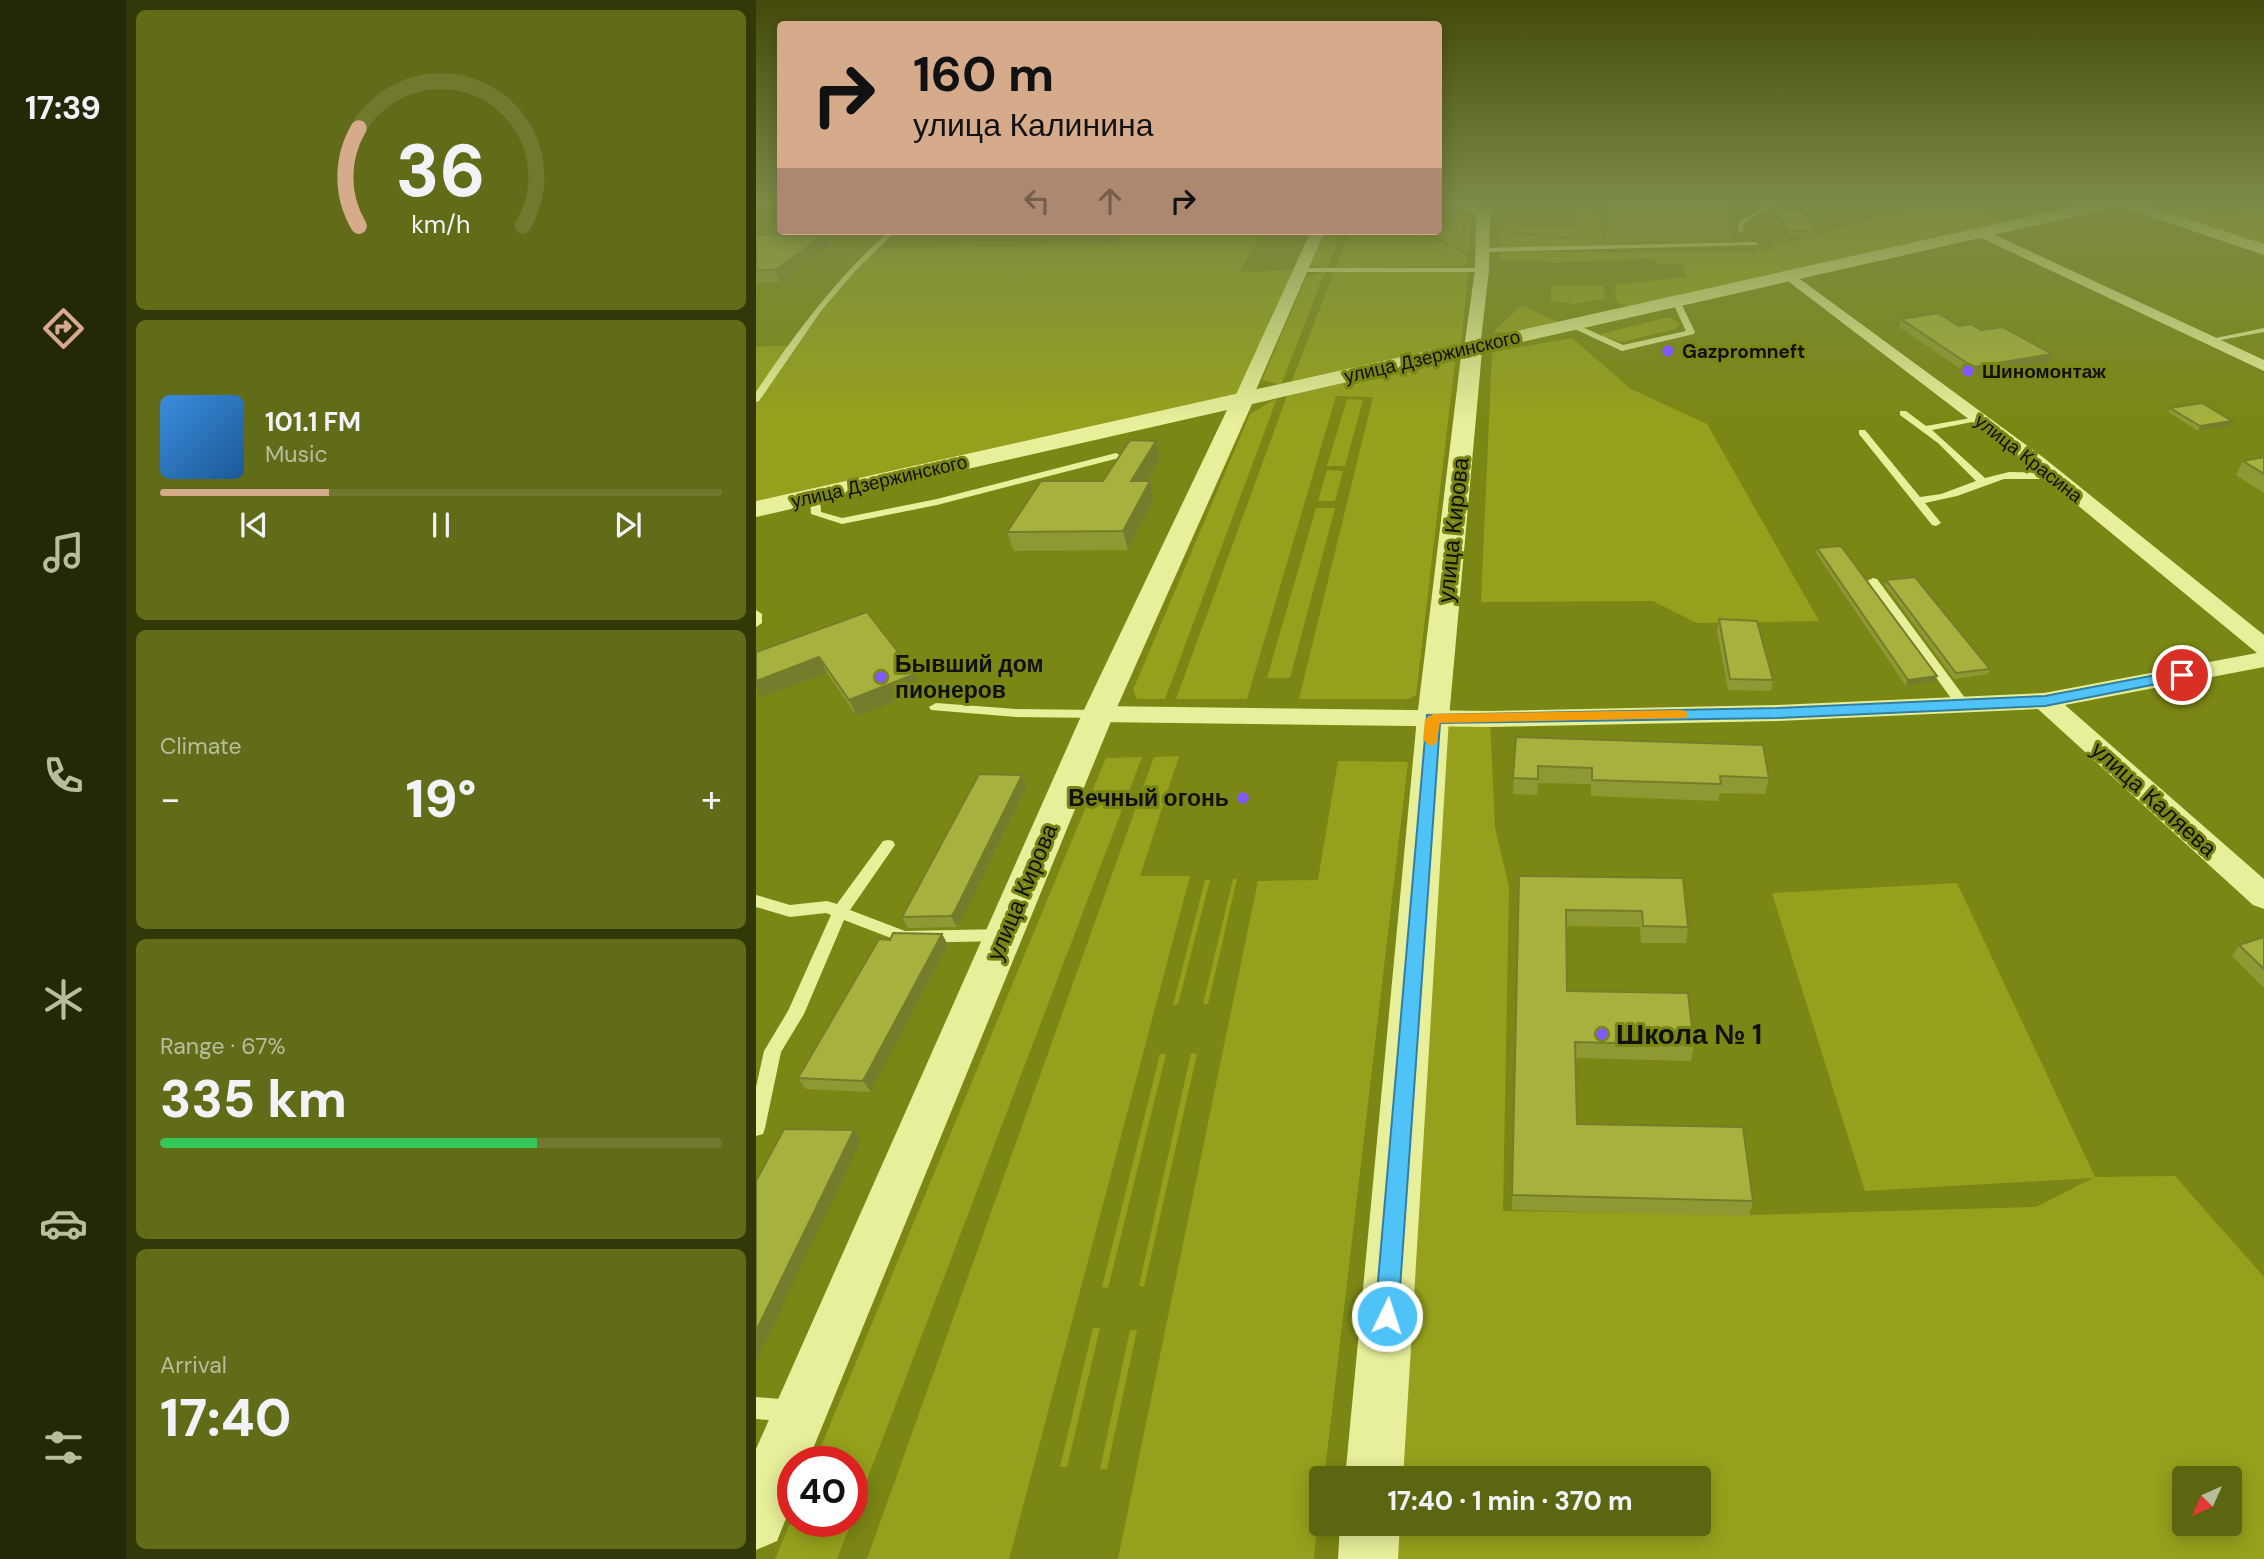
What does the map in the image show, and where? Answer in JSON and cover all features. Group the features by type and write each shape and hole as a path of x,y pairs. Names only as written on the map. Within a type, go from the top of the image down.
{"street":[{"name":"улица Кирова","path":"756,1520 799,1412 1098,714 1300,277"},
{"name":"улица Кирова","path":"1375,1466 1433,719 1481,277"},
{"name":"улица Дзержинского","path":"756,509 1781,277"},
{"name":"улица Красина","path":"1791,277 2054,476 2264,647"},
{"path":"2075,277 2264,366"},
{"path":"1098,714 1433,719 1777,713 1963,705 2045,701 2264,659"},
{"name":"улица Каляева","path":"2045,701 2264,897"},
{"path":"1368,1559 1369,1536"}],"lane":[{"path":"756,399 825,301 846,277"},
{"path":"1570,325 1622,348 1691,332 1676,301"},
{"path":"2210,340 2264,330"},
{"path":"1903,413 1985,484"},
{"path":"1924,429 1979,418"},
{"path":"1862,432 1936,523"},
{"path":"815,495 817,514 842,521 937,502 1116,456"},
{"path":"1918,500 1960,494 2004,476 2054,476"},
{"path":"1873,581 1963,705"},
{"path":"756,614 756,622"},
{"path":"936,707 1016,713 1098,714"},
{"path":"756,1128 773,1051 795,1014 840,912 888,845"},
{"path":"756,901 790,911 827,907 904,937 1003,935"},
{"path":"756,1408 799,1412"}],"green space":[{"path":"849,277 1300,277 1243,399 756,509 756,347 793,345"},
{"path":"1307,277 1323,277 1281,385 1262,380"},
{"path":"1332,277 1468,277 1461,346 1291,383"},
{"path":"1687,277 1767,277 1630,307 1617,302 1615,285"},
{"path":"1551,286 1604,286 1605,299 1575,304 1551,301"},
{"path":"1522,305 1558,322 1509,333 1493,332"},
{"path":"1671,318 1680,324 1675,329 1622,342 1601,334"},
{"path":"1572,338 1631,389 1707,424 1819,621 1697,623 1653,601 1481,602 1492,352"},
{"path":"1446,359 1455,362 1416,695 1409,699 1299,699 1373,397 1336,396 1247,699 1176,699 1287,396"},
{"path":"1277,398 1165,699 1137,699 1133,690 1250,414"},
{"path":"1347,399 1363,400 1345,466 1327,466"},
{"path":"1327,470 1343,471 1335,501 1318,501"},
{"path":"1316,508 1335,508 1290,678 1267,678"},
{"path":"1433,718 1490,719 1495,828 1509,887 1503,1211 1749,1215 2036,1207 2093,1178 1865,1191 1772,893 1957,883 2095,1177 2175,1176 2264,1277 2264,1559 1368,1559 1369,1536 1711,1536 1711,1466 1375,1466"},
{"path":"1179,756 1140,876 1190,876 1009,1559 867,1559 1154,757"},
{"path":"1142,757 868,1477 868,1446 821,1446 1106,758"},
{"path":"1338,761 1408,762 1326,1466 1309,1466 1309,1536 1316,1536 1314,1559 1118,1559 1258,881 1318,880"},
{"path":"1233,879 1237,879 1208,1004 1203,1004"},
{"path":"1205,880 1210,880 1178,1004 1173,1005"},
{"path":"1191,1053 1197,1054 1144,1287 1139,1286"},
{"path":"1160,1054 1166,1054 1108,1288 1102,1287"},
{"path":"1093,1328 1100,1328 1067,1467 1060,1467"},
{"path":"1130,1330 1137,1330 1107,1469 1100,1469"},
{"path":"784,1537 846,1537 837,1559 775,1559"}],"building":[{"path":"1938,313 1959,326 1971,324 1981,330 2003,327 2052,354 1973,367 1901,319"},
{"path":"2202,403 2232,421 2200,426 2170,408"},
{"path":"1130,440 1156,441 1131,481 1150,481 1123,531 1007,532 1041,481 1103,481"},
{"path":"2264,457 2264,474 2243,461"},
{"path":"1841,546 1937,676 1908,680 1817,548"},
{"path":"1915,577 1990,669 1956,673 1886,580"},
{"path":"867,612 915,674 849,700 819,657 756,681 756,652"},
{"path":"1719,619 1757,621 1773,680 1730,679"},
{"path":"1516,737 1763,745 1769,778 1720,776 1721,784 1592,780 1592,768 1538,766 1538,779 1513,778"},
{"path":"979,774 1022,775 954,913 951,916 902,917"},
{"name":"Школа № 1","path":"1519,876 1683,878 1688,927 1643,926 1642,911 1566,910 1567,991 1688,993 1694,1045 1575,1042 1577,1124 1743,1127 1753,1201 1512,1195"},
{"path":"893,933 942,934 863,1081 798,1078 879,939 890,940"},
{"path":"2264,937 2264,969 2239,945"},
{"path":"784,1129 854,1130 756,1331 756,1181"}],"slow traffic":[{"path":"1431,740 1433,719 1681,715"}],"place":[{"name":"Gazpromneft","path":"1668,351"},
{"name":"Шиномонтаж","path":"1968,371"},
{"name":"Бывший дом пионеров","path":"881,677"},
{"name":"Вечный огонь","path":"1243,798"},
{"name":"Школа № 1","path":"1602,1034"}],"route":[{"path":"1387,1316 1433,719 1777,713 2045,701 2182,675"}]}
